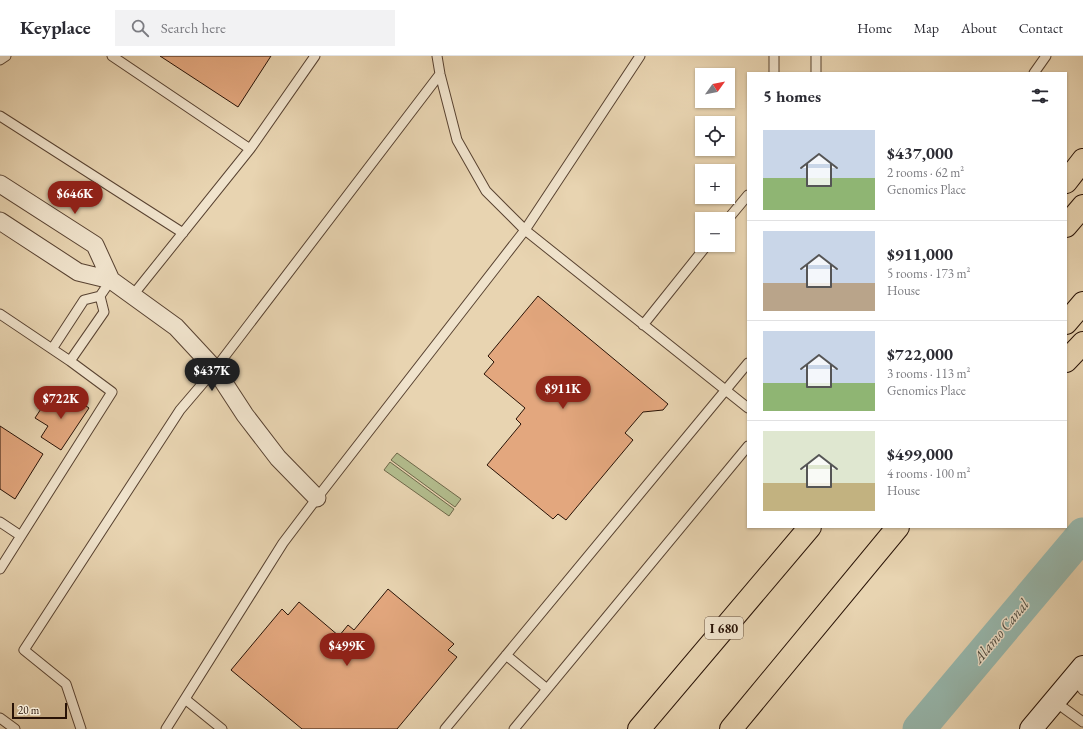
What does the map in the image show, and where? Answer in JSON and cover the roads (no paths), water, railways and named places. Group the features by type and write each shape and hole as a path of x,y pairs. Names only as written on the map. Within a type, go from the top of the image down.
{"highway":[{"path":"1067,181 1083,160"},
{"path":"1067,225 1083,206"},
{"path":"1067,322 1083,303"},
{"path":"1067,360 1083,343"},
{"name":"I 680","path":"639,729 809,528"},
{"path":"731,729 897,528"}],"street":[{"path":"0,184 95,245 111,280"},
{"path":"0,221 78,272 111,280 134,295 176,327 214,369 278,458 317,498"},
{"path":"1031,729 1054,701 1080,679"}],"lane":[{"path":"0,60 6,56"},
{"path":"112,56 250,149"},
{"path":"134,295 250,149 315,56"},
{"path":"437,56 440,74 457,140 486,191 525,230 747,407"},
{"path":"166,729 283,543 525,230 640,56"},
{"path":"774,56 774,72"},
{"path":"816,56 816,72"},
{"path":"1035,72 1046,56"},
{"path":"81,729 66,684 24,650 180,410 214,369 440,74"},
{"path":"0,116 183,234"},
{"path":"734,212 747,196"},
{"path":"643,325 702,252"},
{"path":"52,348 84,300 100,296 111,280"},
{"path":"70,361 104,312 100,296"},
{"path":"0,314 52,348 112,392 0,569"},
{"path":"445,729 747,364"},
{"path":"514,729 747,447"},
{"path":"0,522 21,536"},
{"path":"506,655 547,689"},
{"path":"185,699 222,729"},
{"path":"1054,701 1083,722"},
{"path":"0,718 15,729"}],"waterway":[{"name":"Alamo Canal","path":"919,729 1083,534"}]}
